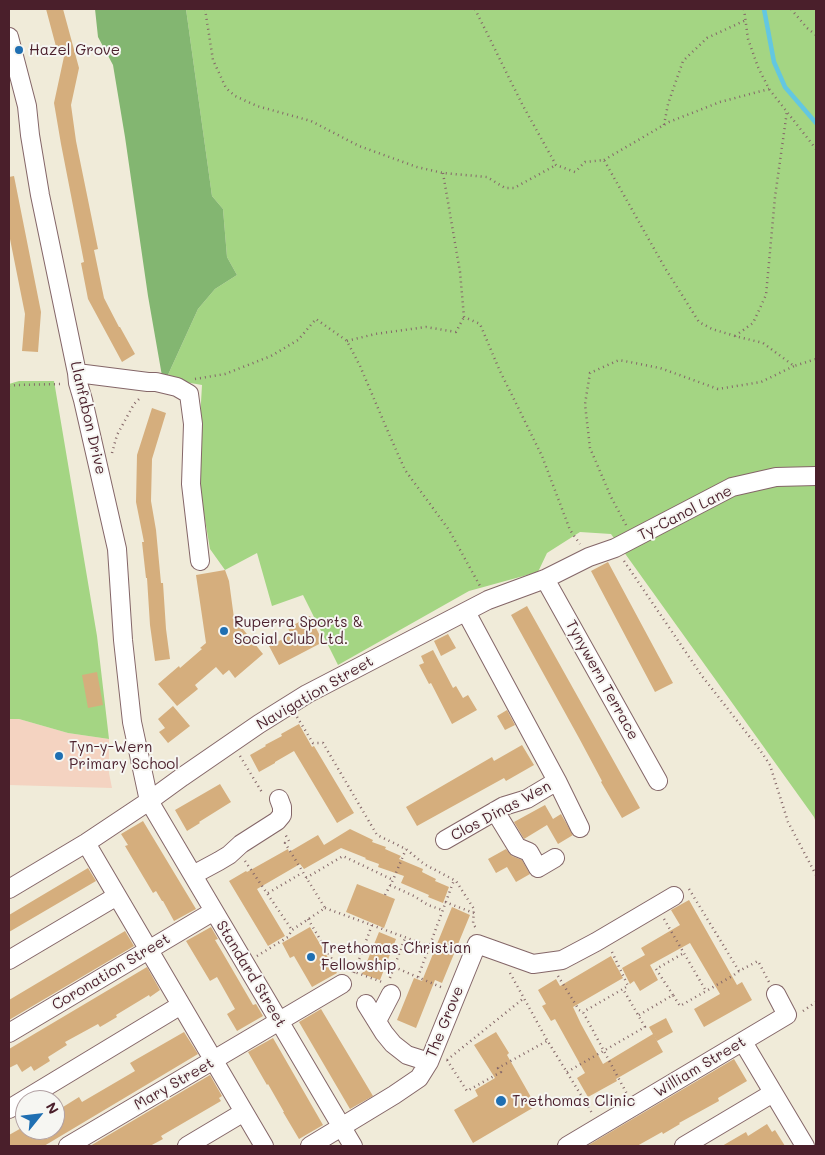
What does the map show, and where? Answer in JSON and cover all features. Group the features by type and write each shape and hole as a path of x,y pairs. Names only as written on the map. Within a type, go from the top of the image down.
{"street":[{"name":"Llanfabon Drive","path":"9,37 11,55 27,106 40,195 78,378 117,549 123,640 132,722 149,801"},
{"path":"78,378 156,382 177,387 189,394 193,424 191,484 200,561"},
{"name":"Ty-Canol Lane","path":"615,548 732,487 776,477 816,476"},
{"name":"Navigation Street","path":"9,889 86,843 307,694 488,600 545,579 589,557 615,548"},
{"name":"Tynywern Terrace","path":"545,579 658,781"},
{"path":"466,612 557,781 580,828"},
{"name":"Clos Dinas Wen","path":"445,840 504,806 527,799 557,781"},
{"path":"193,875 229,855 237,847 277,821 282,814 282,807 272,799"},
{"name":"Standard Street","path":"149,801 354,1146"},
{"path":"496,811 517,847 528,852 538,868 555,858"},
{"path":"86,843 264,1146"},
{"path":"9,960 117,896"},
{"path":"477,944 533,964 562,960 599,941 674,896"},
{"name":"Coronation Street","path":"9,1033 214,911"},
{"name":"The Grove","path":"310,1146 419,1078 429,1062 477,944"},
{"name":"Mary Street","path":"68,1146 342,984"},
{"path":"377,1021 391,994"},
{"name":"William Street","path":"567,1146 787,1015 776,994"},
{"path":"366,1004 393,1044 407,1055 429,1062"},
{"path":"9,1109 182,1005"},
{"path":"743,1042 804,1146"},
{"path":"684,1146 773,1093"},
{"path":"187,1146 244,1112"}],"path":[{"path":"205,9 212,60 226,88 235,96 257,106 311,121 359,146 417,167 443,173 487,177 505,188 514,188 556,165"},
{"path":"476,9 522,104 556,165 575,172 586,162 604,160 664,125 720,102 769,88"},
{"path":"744,9 748,39 758,68 769,88 816,149"},
{"path":"791,9 807,28 816,35"},
{"path":"664,125 668,104 683,61 707,38 746,20"},
{"path":"735,336 752,323 766,295 775,197 787,110"},
{"path":"604,160 698,322 712,329 764,344 794,366"},
{"path":"347,341 375,334 426,328 456,332 464,317 460,272 443,173"},
{"path":"464,317 480,324 499,369 542,456 570,530 589,557"},
{"path":"177,387 193,380 225,374 271,356 298,340 316,320 347,341 360,366 405,470 449,530 488,600"},
{"path":"634,538 611,497 590,448 585,404 590,373 620,360 660,368 718,389 761,382 794,366 816,359"},
{"path":"9,386 78,378"},
{"path":"101,480 117,435 134,404 156,382"},
{"path":"615,548 702,676 770,765 788,822 816,875"},
{"path":"290,705 313,743 323,743 378,834 406,849 424,864 456,881 474,909 473,924 480,932 477,944"},
{"path":"232,743 272,799"},
{"path":"277,821 289,841 286,843 302,873 325,908 429,946"},
{"path":"237,847 249,868 292,930"},
{"path":"385,895 406,849"},
{"path":"306,878 343,856 393,880"},
{"path":"268,893 302,873"},
{"path":"418,977 454,880"},
{"path":"390,886 442,910"},
{"path":"674,896 690,889 738,971"},
{"path":"445,902 474,913"},
{"path":"656,907 706,991"},
{"path":"245,963 288,937 292,930 325,908"},
{"path":"308,919 336,966 387,985 405,938"},
{"path":"342,984 349,988 372,925"},
{"path":"583,1012 628,986 609,946 601,945 599,941"},
{"path":"498,952 547,1040 600,1127"},
{"path":"684,953 656,969 680,1006 758,961 776,994"},
{"path":"545,962 557,974 579,1010 583,1012 634,1106"},
{"path":"394,967 456,994"},
{"path":"567,1072 645,1027 623,989"},
{"path":"638,1015 672,995"},
{"path":"524,998 447,1060 467,1091 501,1072 498,1068 547,1040"}],"shaded area":[{"name":"Tyn-y-Wern Primary School","path":"9,719 19,719 68,733 109,739 109,773 112,788 9,785"}],"green space":[{"path":"95,9 186,9 212,196 223,209 227,257 237,275 215,289 198,309 167,377 162,376 148,296 113,65 98,37"},
{"path":"186,9 816,9 816,823 814,817 611,534 580,532 547,553 538,572 469,591 338,665 303,595 272,606 257,553 225,570 210,549 201,496 200,420 202,385 167,377 198,309 215,289 237,275 227,257 223,209 212,196"},
{"path":"19,381 54,381 97,636 109,739 68,733 19,719 9,719 9,384"}],"building":[{"path":"46,9 63,9 79,68 71,105 76,141 98,249 94,250 104,298 135,354 122,362 88,299 81,263 84,262 54,103 65,52 58,54"},
{"path":"14,176 41,312 38,352 22,351 25,314 9,234 9,177"},
{"path":"152,408 166,413 152,459 151,501 161,583 163,583 170,659 155,661 142,542 144,542 136,502 137,455"},
{"path":"608,562 673,683 655,692 591,571"},
{"name":"Ruperra Sports & Social Club Ltd.","path":"225,570 229,581 234,618 263,654 235,678 229,670 223,675 216,667 195,685 198,689 177,706 158,684 179,666 180,668 202,649 200,648 206,643 196,575"},
{"path":"527,606 640,808 622,818 511,615"},
{"path":"310,616 323,642 279,665 269,646 291,635 288,628"},
{"path":"448,634 456,648 441,656 434,641"},
{"path":"433,650 453,688 456,686 463,698 468,695 477,710 452,724 431,683 429,684 419,665 424,663 421,656"},
{"path":"97,672 103,705 88,708 82,675"},
{"path":"173,706 190,726 168,743 159,732 165,728 158,719"},
{"path":"507,710 515,725 505,730 497,716"},
{"path":"299,724 354,813 337,823 294,751 259,772 250,755"},
{"path":"522,745 534,765 506,781 504,778 417,826 406,807 492,757 494,761"},
{"path":"220,784 231,802 187,831 175,810"},
{"path":"545,805 553,819 561,814 573,835 558,844 547,825 524,839 514,822"},
{"path":"143,821 196,909 174,921 156,891 153,893 125,846 128,845 121,834"},
{"path":"350,829 373,840 372,842 386,847 385,849 401,856 399,859 423,869 422,872 436,879 435,881 449,887 443,903 401,883 404,876 378,867 379,864 341,848 304,869 300,864 257,889 285,936 268,946 229,881 288,849 289,852 318,835 324,845"},
{"path":"506,849 512,856 522,860 530,874 516,882 507,867 496,873 488,859"},
{"path":"88,868 96,881 9,932 9,915"},
{"path":"357,884 395,899 384,928 346,912"},
{"path":"689,900 737,985 742,982 752,1000 704,1027 694,1009 720,994 690,943 650,965 658,980 640,991 634,981 630,984 622,968 645,955 641,948 680,925 671,910"},
{"path":"452,907 470,915 442,983 435,980 416,1028 397,1020 414,978 422,981"},
{"path":"211,927 218,939 215,940 253,1005 256,1004 263,1016 237,1031 227,1014 235,1009 217,977 210,981 186,941"},
{"name":"Trethomas Christian Fellowship","path":"310,927 337,973 312,987 294,956 290,958 282,943"},
{"path":"125,931 134,946 9,1020 9,1000"},
{"path":"379,932 396,939 380,980 362,974"},
{"path":"611,956 623,978 573,1007 581,1024 603,1064 653,1034 663,1052 588,1097 577,1078 585,1073 555,1019 551,1021 542,1006 546,1004 538,990 556,979 560,986"},
{"path":"147,967 160,990 116,1015 117,1017 100,1027 98,1024 65,1042 67,1045 48,1057 50,1061 34,1071 31,1066 22,1072 17,1064 9,1068 9,1049"},
{"path":"321,1009 373,1096 350,1109 299,1022"},
{"path":"666,1018 673,1032 657,1041 649,1027"},
{"path":"184,1032 198,1054 65,1133 65,1106 79,1097 82,1102 135,1071 130,1063"},
{"name":"Trethomas Clinic","path":"496,1032 536,1106 473,1143 454,1110 478,1096 475,1090 495,1078 474,1045"},
{"path":"273,1038 323,1125 299,1139 248,1052"},
{"path":"734,1059 747,1081 718,1098 719,1101 663,1134 662,1132 637,1146 587,1146"},
{"path":"210,1075 222,1096 219,1098 221,1101 161,1136 163,1139 150,1146 90,1146"},
{"path":"767,1124 772,1132 775,1130 785,1146 722,1146 746,1132 748,1136"},
{"path":"15,1132 15,1140 54,1140 44,1146 9,1146 9,1135"}],"waterway":[{"path":"764,9 774,62 785,87 816,123"}],"place":[{"name":"Hazel Grove","path":"19,50"},
{"name":"Ruperra Sports & Social Club Ltd.","path":"224,631"},
{"name":"Tyn-y-Wern Primary School","path":"59,756"},
{"name":"Trethomas Christian Fellowship","path":"311,957"},
{"name":"Trethomas Clinic","path":"501,1101"}]}
